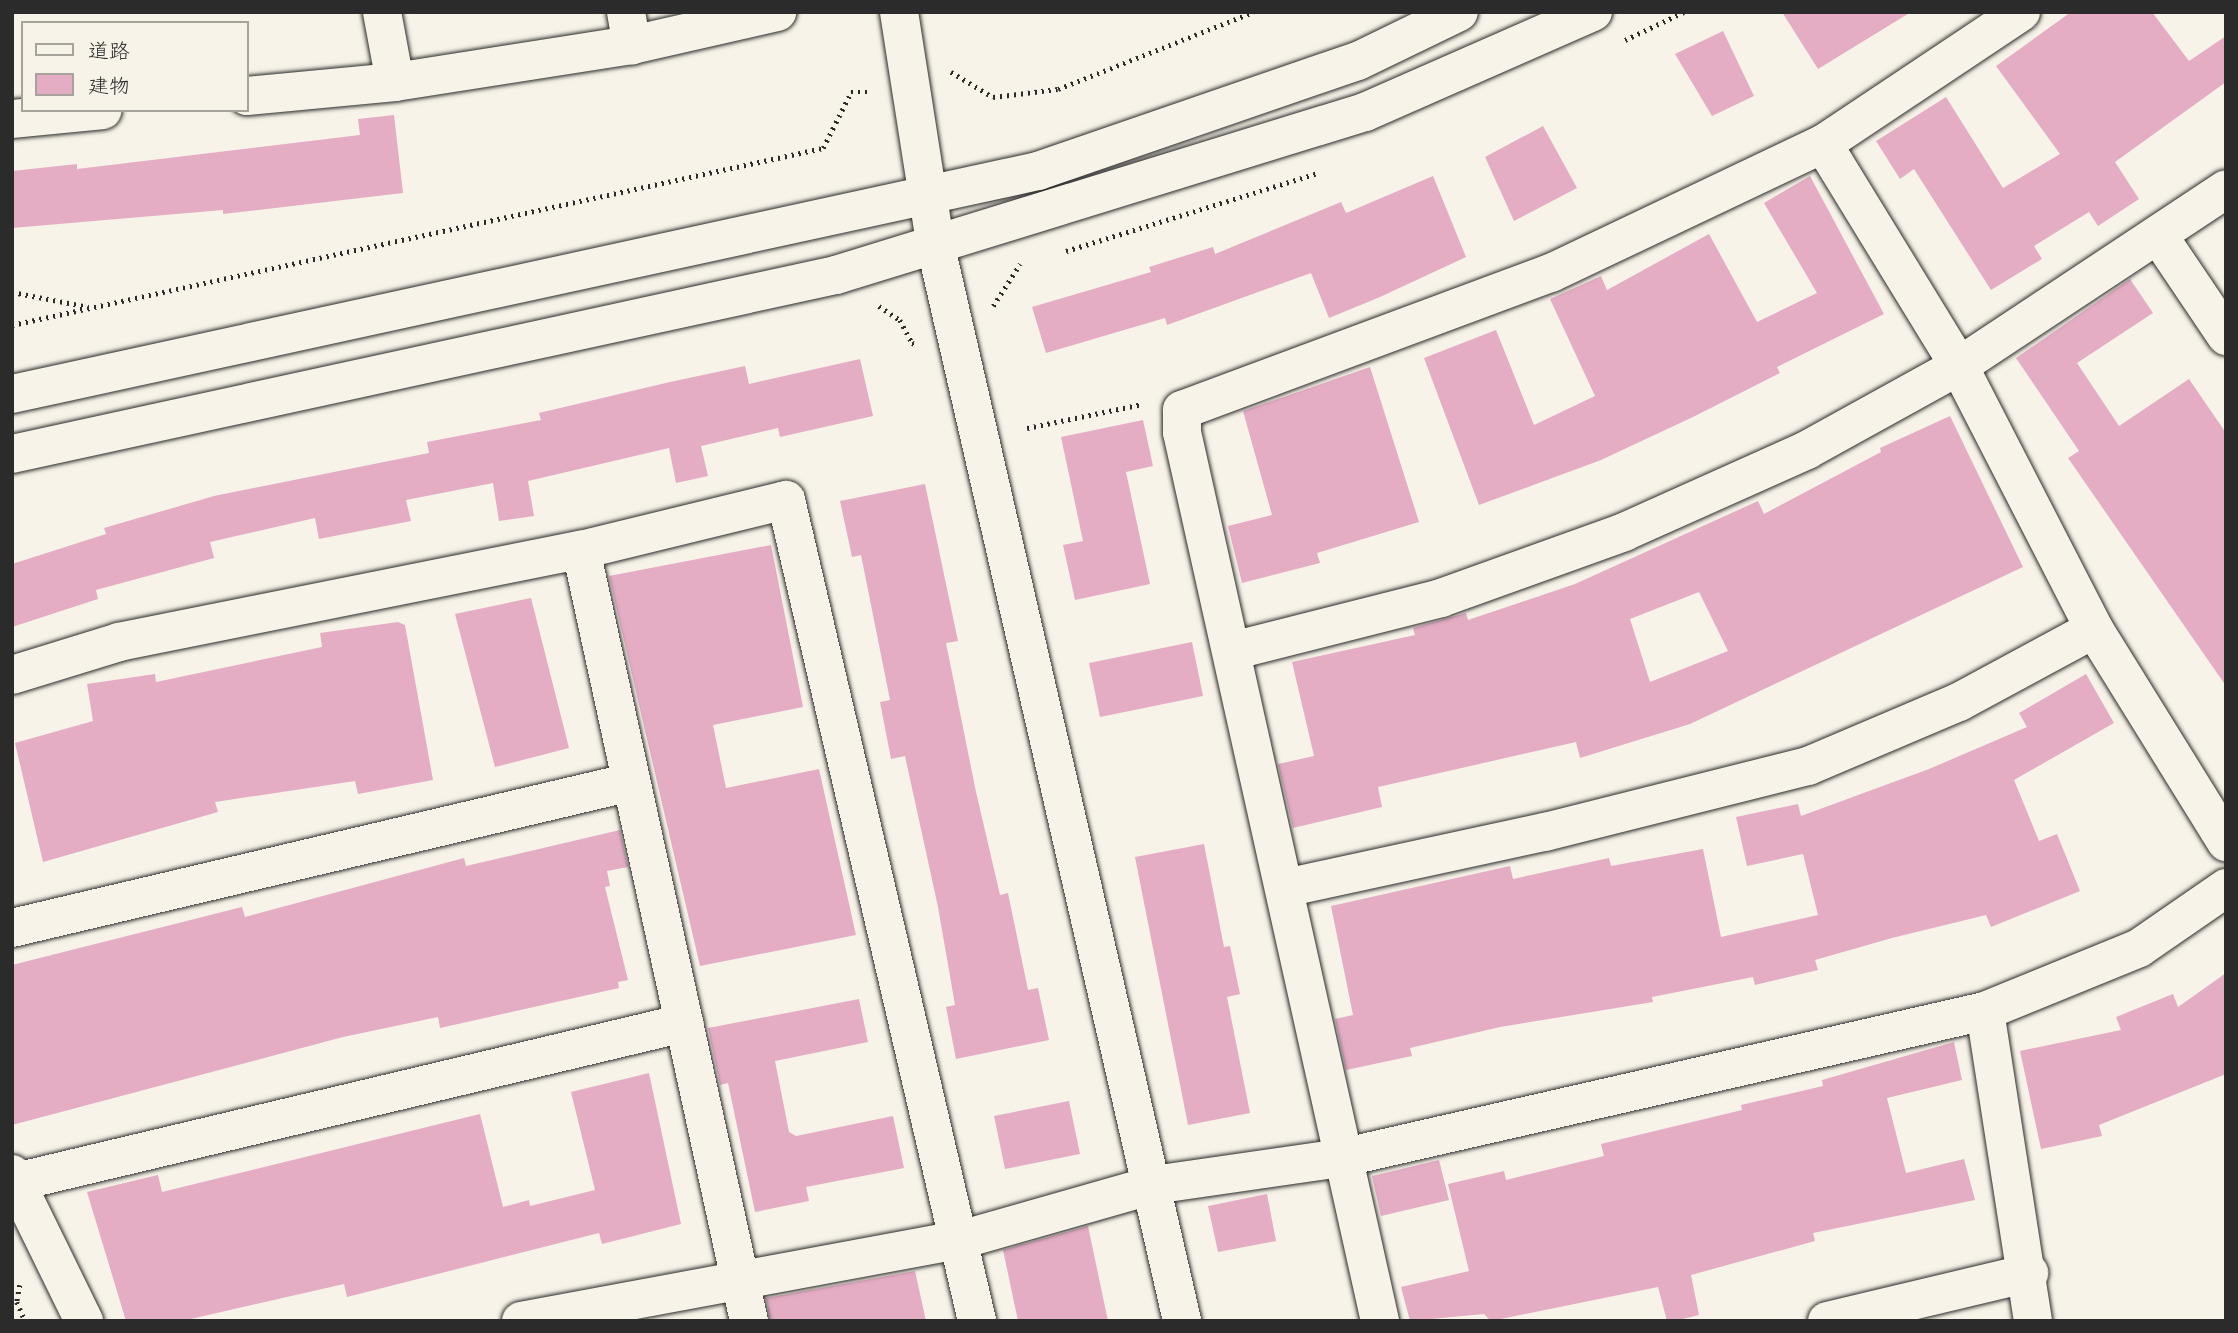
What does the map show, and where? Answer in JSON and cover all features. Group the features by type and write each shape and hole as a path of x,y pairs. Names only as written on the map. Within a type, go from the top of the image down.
{"street":[{"path":"382,12 396,82"},
{"path":"248,96 396,82 629,28 777,12"},
{"path":"899,12 914,93 925,192 935,243 1153,1185 1182,1321"},
{"path":"12,394 925,192 1038,171 1358,61 1459,12"},
{"path":"12,454 836,275 1365,112 1593,12"},
{"path":"1380,1321 1341,1158 1285,888 1182,432 1182,410 1551,274 1823,144 2021,12"},
{"path":"12,119 83,112"},
{"path":"1823,144 1959,366 2094,629 2226,842"},
{"path":"1232,650 1441,598 1624,532 1807,450 1959,366 2226,189"},
{"path":"2158,235 2226,336"},
{"path":"12,675 119,642 581,550 786,500 977,1321"},
{"path":"581,550 749,1321"},
{"path":"1285,888 1545,832 1808,766 1959,702 2094,629"},
{"path":"12,928 631,782"},
{"path":"521,1321 740,1277 960,1240 1153,1185 1341,1158 1985,1011 2139,948 2226,888"},
{"path":"1985,1011 2029,1273 2032,1321"},
{"path":"84,1321 14,1178 684,1023"},
{"path":"1827,1321 2029,1273"}],"path":[{"path":"12,326 823,148 851,92 914,93 951,72 993,97 1058,89 1253,12"},
{"path":"12,292 93,308"},
{"path":"864,303 877,304 900,320 912,344 962,352"},
{"path":"1027,428 1143,403 1182,410"},
{"path":"20,1284 17,1302 25,1321"}],"building":[{"path":"1782,12 1911,12 1818,69"},
{"path":"2071,12 2152,12 2189,61 2226,36 2226,82 2115,162 2139,199 2098,226 2089,212 2034,246 2042,259 1991,290 1914,169 1900,179 1876,141 1946,97 2003,188 2060,154 1996,66"},
{"path":"1723,31 1754,96 1712,116 1675,54"},
{"path":"394,115 403,193 223,214 223,210 12,228 12,171 77,164 77,169 360,135 358,119"},
{"path":"1543,126 1577,188 1514,221 1485,157"},
{"path":"1433,176 1466,257 1380,297 1329,318 1311,273 1167,325 1165,318 1046,353 1032,307 1151,272 1149,267 1213,247 1215,254 1341,202 1346,213"},
{"path":"1810,176 1884,314 1777,367 1780,373 1693,417 1601,460 1479,505 1424,358 1496,330 1534,425 1595,396 1550,299 1601,276 1607,290 1709,234 1757,322 1817,293 1764,203"},
{"path":"2130,279 2153,313 2077,363 2119,426 2189,379 2226,433 2226,686 2068,458 2079,451 2016,358"},
{"path":"860,359 873,416 780,437 778,428 701,446 708,476 676,483 669,448 528,481 534,516 499,521 493,483 406,500 411,521 319,539 315,518 210,542 214,558 96,590 98,599 12,627 12,564 106,534 104,528 214,496 429,453 427,442 541,420 539,413 670,382 745,366 749,384"},
{"path":"1370,367 1419,522 1317,553 1320,563 1242,583 1228,526 1272,515 1243,411"},
{"path":"1950,416 2023,567 1690,724 1580,758 1576,742 1378,787 1382,807 1293,828 1278,764 1314,756 1292,662 1415,635 1413,628 1466,613 1468,620 1575,584 1758,501 1764,514 1881,452 1880,448","holes":["1699,592 1728,651 1650,682 1630,619"]},
{"path":"1143,420 1153,466 1126,472 1150,584 1075,600 1063,545 1083,541 1061,437"},
{"path":"925,484 958,641 946,643 976,792 1000,895 1008,893 1028,990 1038,988 1049,1040 956,1059 946,1007 955,1005 938,907 905,756 891,759 880,702 890,700 861,555 852,557 840,501"},
{"path":"771,545 803,707 713,725 726,788 819,769 856,935 700,966 609,576"},
{"path":"531,598 569,748 495,767 455,614"},
{"path":"398,622 405,625 433,780 358,794 355,781 215,802 218,812 43,862 15,743 93,721 87,684 155,674 156,682 322,647 320,633"},
{"path":"1192,642 1203,696 1100,717 1089,663"},
{"path":"2086,674 2114,723 2014,780 2039,841 2057,834 2080,891 1991,927 1986,915 1815,960 1818,970 1755,985 1753,977 1652,997 1653,1002 1500,1027 1410,1048 1412,1056 1346,1070 1335,1019 1353,1015 1331,906 1510,866 1513,879 1609,858 1611,866 1703,849 1721,937 1818,915 1803,854 1747,866 1736,817 1798,804 1801,816 1929,769 2027,727 2019,713"},
{"path":"620,830 628,867 607,871 610,886 605,887 628,980 618,982 619,988 440,1028 438,1017 343,1037 12,1125 12,965 242,907 245,917 464,858 466,866"},
{"path":"1204,844 1224,947 1230,946 1240,994 1227,997 1250,1113 1188,1125 1135,857"},
{"path":"2226,973 2226,1074 2099,1125 2102,1136 2041,1149 2020,1051 2121,1030 2116,1017 2173,994 2178,1007"},
{"path":"859,999 868,1042 775,1061 789,1132 796,1136 893,1116 904,1168 806,1187 809,1201 755,1212 728,1083 720,1085 708,1028"},
{"path":"1954,1042 1962,1080 1887,1098 1906,1173 1964,1159 1975,1200 1813,1233 1815,1241 1691,1275 1699,1315 1674,1321 1667,1321 1658,1287 1491,1321 1484,1314 1410,1321 1401,1287 1469,1271 1448,1184 1504,1171 1506,1180 1604,1156 1601,1144 1742,1110 1741,1105 1823,1086 1822,1080"},
{"path":"649,1073 681,1224 602,1244 599,1233 347,1297 344,1284 182,1321 126,1321 87,1192 158,1175 162,1192 480,1114 503,1207 529,1200 530,1206 595,1190 571,1092"},
{"path":"1069,1101 1080,1154 1005,1169 994,1116"},
{"path":"1439,1160 1449,1200 1381,1216 1372,1176"},
{"path":"1267,1194 1276,1241 1218,1252 1208,1206"},
{"path":"1088,1226 1108,1321 1018,1321 1003,1250"},
{"path":"915,1271 926,1321 770,1321 766,1298"}]}
